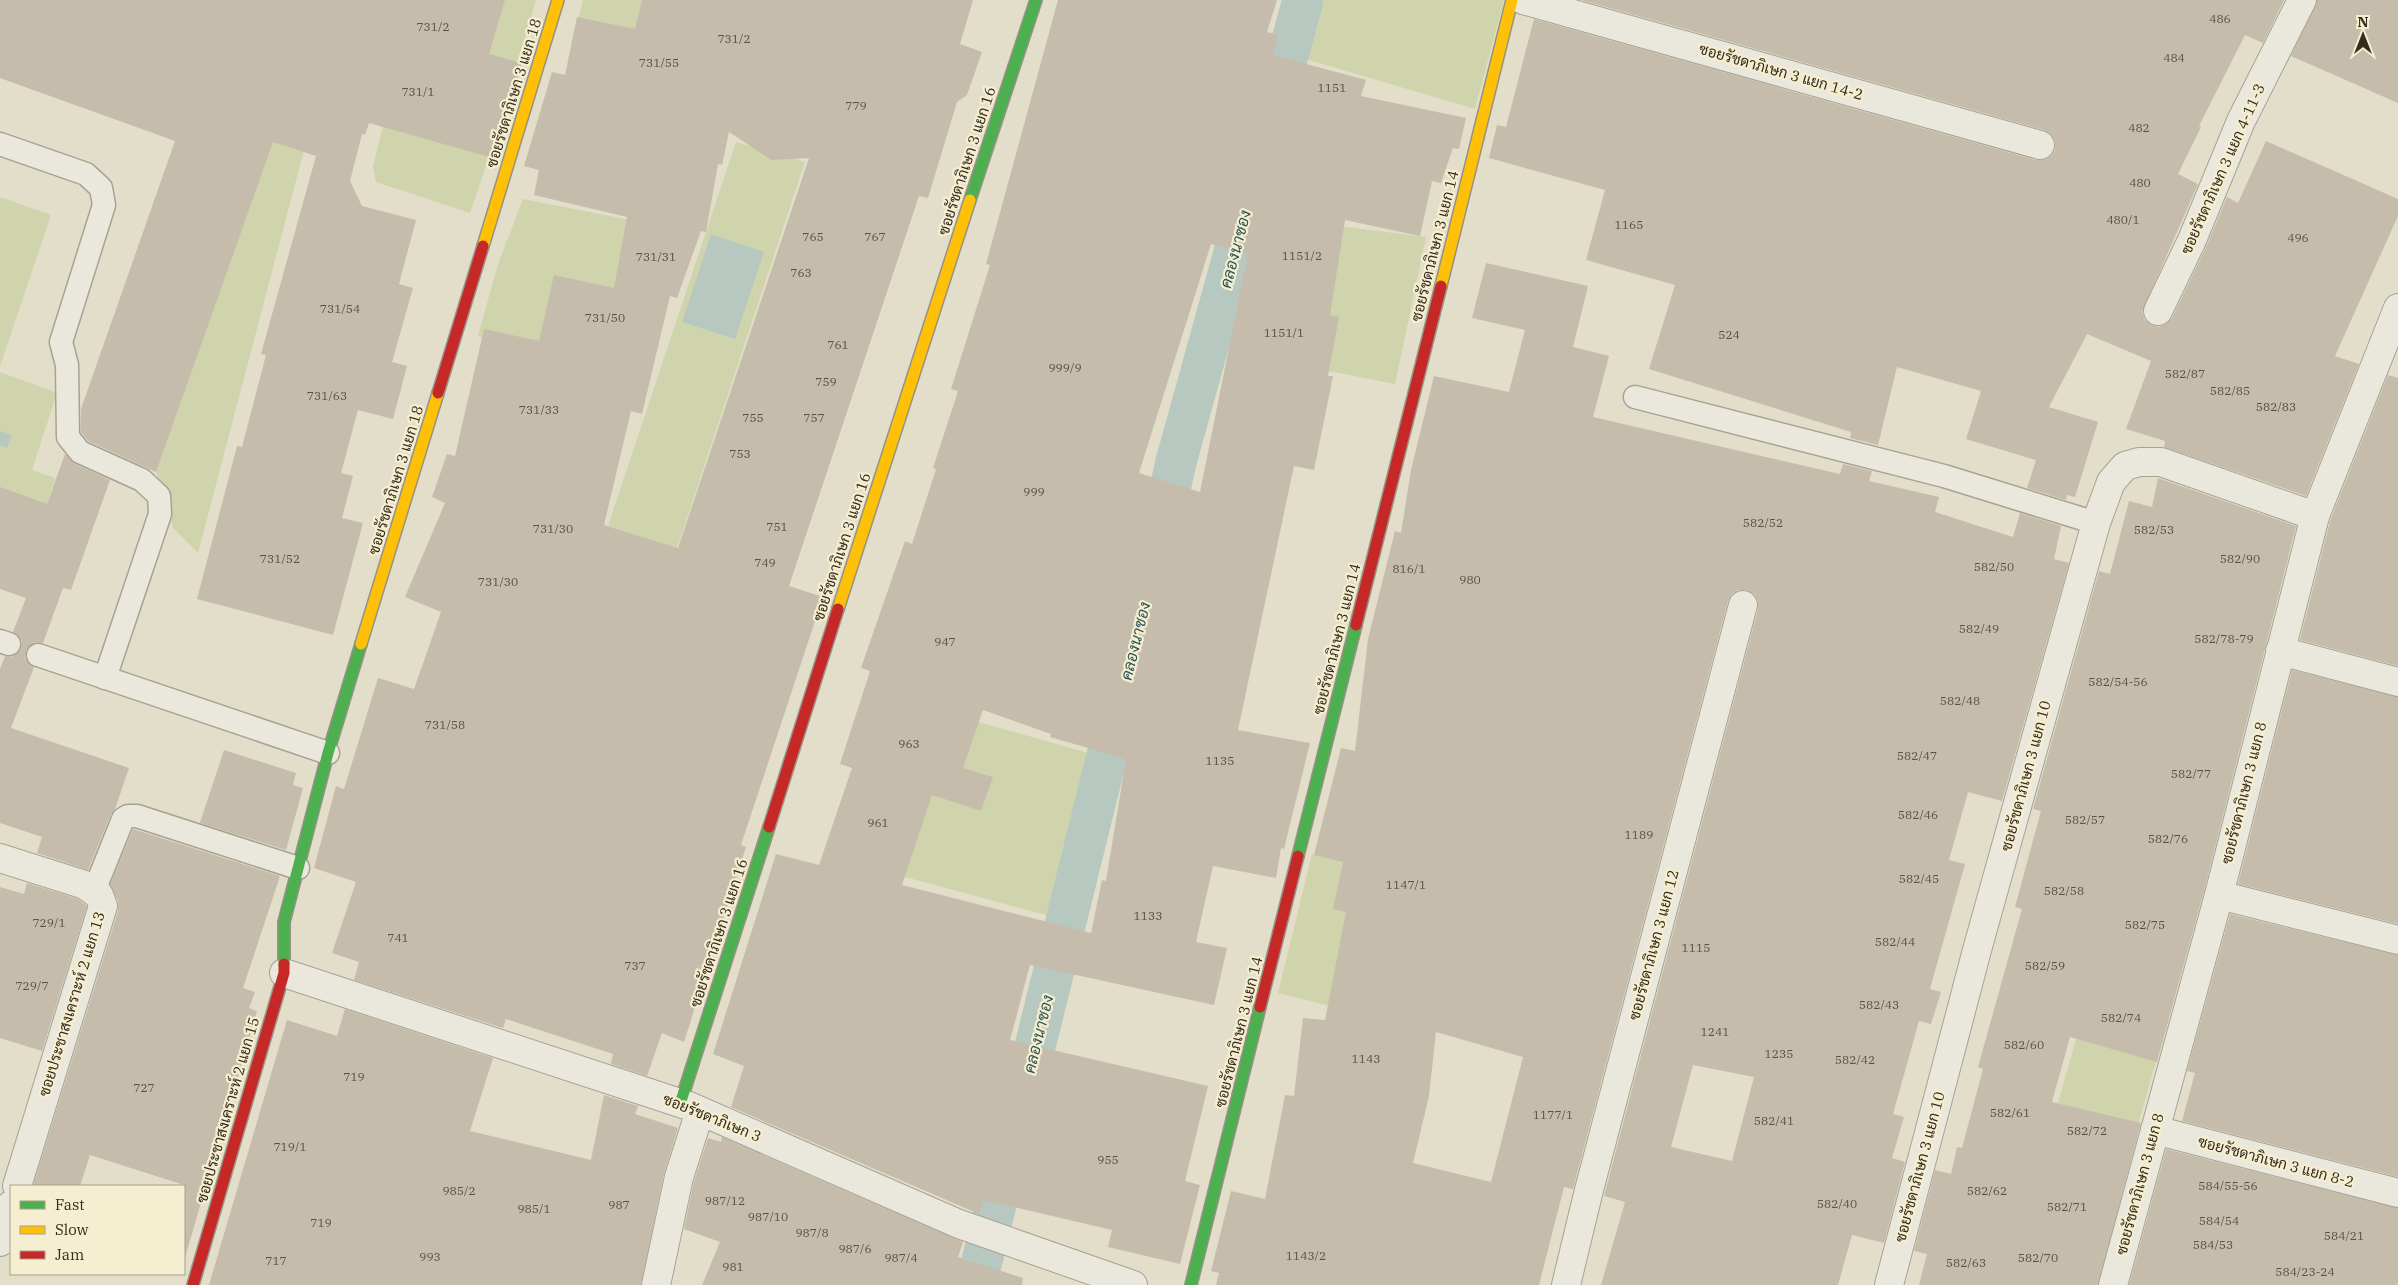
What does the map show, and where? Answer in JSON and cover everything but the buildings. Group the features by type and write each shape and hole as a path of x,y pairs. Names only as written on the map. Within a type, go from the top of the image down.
{"street":[{"name":"ซอยรัชดาภิเษก 3 แยก 18","path":"284,973 284,922 328,753 558,0"},
{"name":"ซอยรัชดาภิเษก 3 แยก 16","path":"690,1107 948,267 1036,0"},
{"name":"ซอยรัชดาภิเษก 3 แยก 14","path":"1191,1285 1512,0"},
{"name":"ซอยรัชดาภิเษก 3 แยก 14-2","path":"1523,0 2040,145"},
{"name":"ซอยรัชดาภิเษก 3 แยก 4-11-3","path":"2158,312 2192,240 2241,121 2302,0"},
{"name":"ซอยรัชดาภิเษก 3 แยก 8","path":"2113,1285 2219,895 2315,516 2398,308"},
{"name":"ซอยรัชดาภิเษก 3 แยก 10","path":"1889,1285 1980,941 2096,523 2110,482 2125,466 2139,462 2161,462 2315,516"},
{"name":"ซอยรัชดาภิเษก 3 แยก 12","path":"1566,1285 1589,1190 1743,605"},
{"path":"2280,651 2398,682"},
{"name":"ซอยประชาสงเคราะห์ 2 แยก 13","path":"0,858 84,885 99,895 103,906 17,1185"},
{"path":"2219,895 2398,940"},
{"name":"ซอยรัชดาภิเษก 3","path":"284,973 690,1107 959,1224 1133,1285"},
{"name":"ซอยประชาสงเคราะห์ 2 แยก 15","path":"193,1285 284,973"},
{"path":"656,1285 679,1178 690,1107"},
{"name":"ซอยรัชดาภิเษก 3 แยก 8-2","path":"2155,1130 2398,1193"},
{"path":"0,1242 10,1207"}],"lane":[{"path":"0,144 86,174 101,188 104,205 61,342 66,366 68,437 80,452 142,480 159,496 160,514 105,678"},
{"path":"1635,397 1944,476 2096,523"},
{"path":"38,655 328,753"},
{"path":"94,891 123,819 128,816 137,816 298,868"}],"green space":[{"path":"453,0 536,0 515,70 439,48"},
{"path":"583,0 672,0 655,48 577,23"},
{"path":"1320,0 1504,0 1475,109 1302,58"},
{"path":"285,60 324,74 198,553 173,528 147,440"},
{"path":"385,118 493,145 470,213 376,182 373,167"},
{"path":"736,142 805,162 677,548 608,526"},
{"path":"0,197 51,215 0,366"},
{"path":"523,199 645,223 613,369 478,336 498,264"},
{"path":"1339,226 1426,237 1395,384 1319,369"},
{"path":"0,372 57,393 32,470 55,478 47,504 0,491"},
{"path":"968,719 1095,755 1057,918 894,874"},
{"path":"1312,854 1395,874 1361,1014 1278,993"},
{"path":"2078,1032 2158,1054 2138,1125 2058,1103"}],"shaded area":[{"path":"711,234 764,252 735,339 682,322"},
{"path":"0,431 12,435 7,448 0,445"}],"waterway":[{"name":"คลองนาซอง","path":"1272,114 1303,0"},
{"name":"คลองนาซอง","path":"1159,539 1176,462 1250,195"},
{"name":"คลองนาซอง","path":"976,1285 1121,699"}],"traffic: fast":[{"path":"970,200 1036,0"},
{"path":"1298,856 1356,625"},
{"path":"284,964 284,922 328,753 361,644"},
{"path":"680,1104 769,827"},
{"path":"1191,1285 1260,1007"}],"traffic: slow":[{"path":"483,246 558,0"},
{"path":"1441,286 1512,0"},
{"path":"838,609 970,200"},
{"path":"361,644 438,393"}],"traffic: jam":[{"path":"438,393 483,246"},
{"path":"1356,625 1441,286"},
{"path":"769,827 838,609"},
{"path":"1260,1007 1298,856"},
{"path":"193,1285 284,973 284,964"}]}
